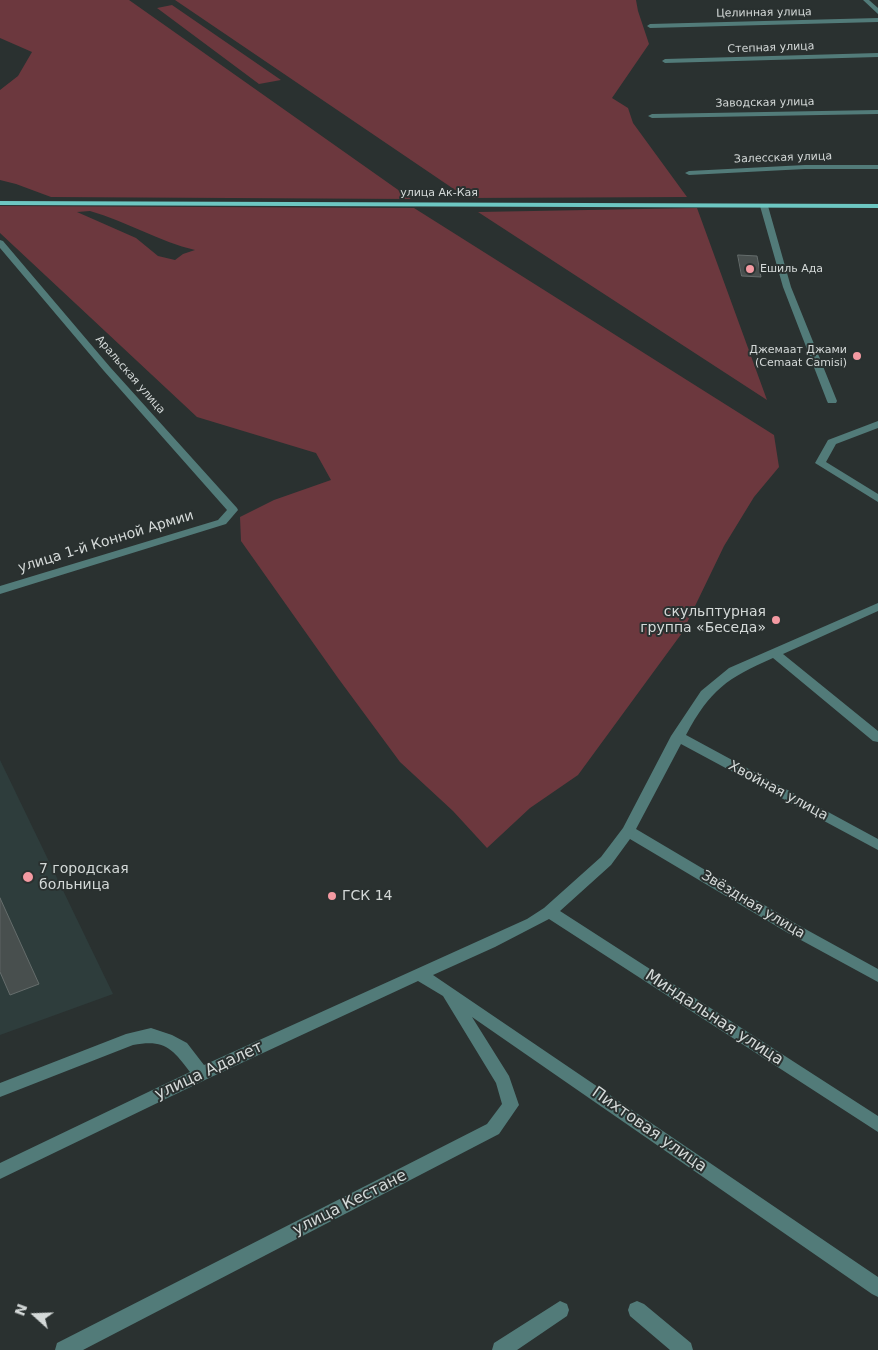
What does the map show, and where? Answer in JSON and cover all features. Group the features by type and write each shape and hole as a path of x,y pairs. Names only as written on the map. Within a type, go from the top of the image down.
{"main road":[{"name":"улица Ак-Кая","path":"0,202 878,206"}],"street":[{"path":"866,0 878,12"},
{"name":"Целинная улица","path":"650,26 878,20"},
{"name":"Степная улица","path":"665,60 878,55"},
{"name":"Заводская улица","path":"652,116 878,112"},
{"name":"Залесская улица","path":"689,172 805,167 878,167"},
{"path":"764,206 787,288 832,401"},
{"name":"Аральская улица","path":"0,243 107,369 233,510 222,522"},
{"path":"878,424 832,442 820,463 878,498"},
{"name":"улица 1-й Конной Армии","path":"0,590 222,522"},
{"name":"улица Адалет","path":"0,1171 201,1074 507,935 549,912 606,861 628,831 678,736 705,694 718,681 733,671 773,652 878,607"},
{"path":"773,652 877,735"},
{"name":"Хвойная улица","path":"678,736 878,845"},
{"name":"Звёздная улица","path":"628,831 793,929 878,976"},
{"name":"Миндальная улица","path":"549,912 591,937 878,1125"},
{"name":"Пихтовая улица","path":"419,974 448,992 878,1288"},
{"name":"улица Кестане","path":"64,1350 494,1129 511,1105 503,1081 448,992"},
{"path":"0,1090 132,1039 151,1035 181,1048 201,1074"},
{"path":"501,1350 560,1310"},
{"path":"637,1310 684,1350"}],"shaded area":[{"path":"0,0 129,0 411,199 51,197 0,180 0,90 18,76 32,52 0,38"},
{"path":"175,0 636,0 649,44 612,98 628,108 633,123 687,197 467,198"},
{"path":"172,5 281,80 259,84 157,8"},
{"path":"0,206 414,208 774,435 779,467 754,497 724,546 682,633 578,775 530,808 487,848 453,811 400,762 241,541 240,517 274,500 331,480 316,453 197,417 0,233","holes":["90,211 169,242 195,250 183,254 175,260 158,256 136,238 77,212"]},
{"path":"697,208 767,400 478,212"},
{"name":"7 городская больница","path":"0,760 113,994 0,1035"}],"building":[{"name":"Ешиль Ада","path":"738,255 757,256 761,277 742,276"},
{"path":"0,898 39,984 10,995 0,972"}],"place":[{"name":"Ешиль Ада","path":"750,269"},
{"name":"Джемаат Джами (Cemaat Camisi)","path":"857,356"},
{"name":"скульптурная группа «Беседа»","path":"776,620"},
{"name":"7 городская больница","path":"28,877"},
{"name":"ГСК 14","path":"332,896"}]}
